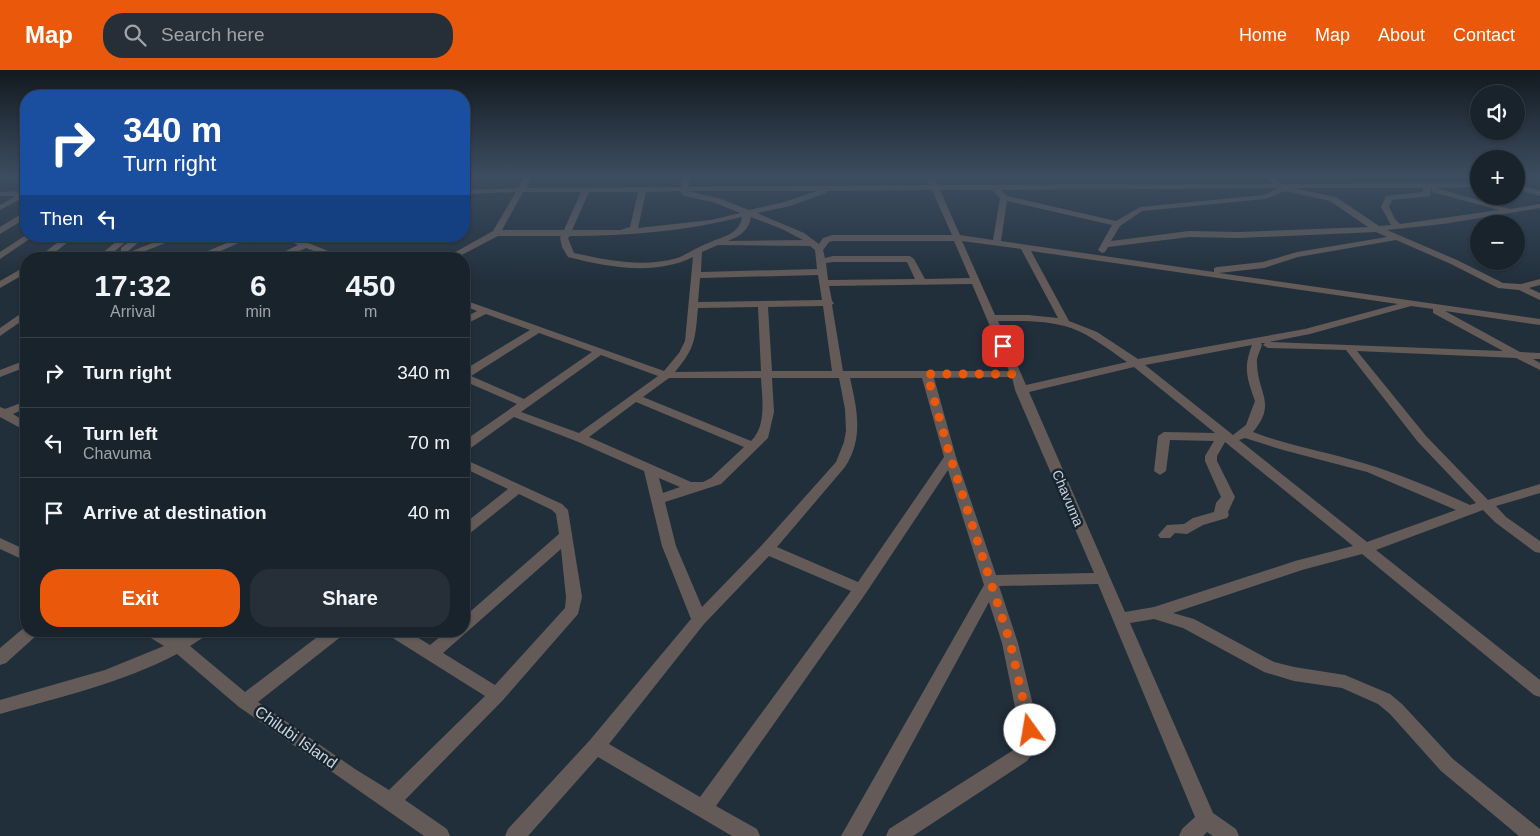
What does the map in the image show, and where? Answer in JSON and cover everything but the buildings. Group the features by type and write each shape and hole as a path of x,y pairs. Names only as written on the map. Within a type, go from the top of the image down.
{"street":[{"path":"496,233 508,212"},
{"path":"576,212 564,238 566,248 571,255 597,261 653,265 682,259 733,237 747,222 747,213"},
{"path":"628,232 634,228 637,212"},
{"path":"514,836 596,746 699,620 767,549 841,464 853,439 852,424 819,250 814,244 785,226 744,212"},
{"path":"460,252 496,233 611,234 711,222 753,212"},
{"name":"Chavuma","path":"945,212 977,281 1014,374 1206,820"},
{"path":"996,242 1002,212"},
{"path":"1064,212 1117,224"},
{"path":"1099,257 1104,244 1117,224 1136,212"},
{"path":"1352,212 1377,230 1454,262 1501,286 1521,287 1540,282"},
{"path":"1387,212 1391,220 1398,227"},
{"path":"1104,244 1189,234 1248,235 1377,230 1498,212"},
{"path":"0,231 20,219"},
{"path":"819,250 826,240 832,238 883,248 910,259 921,281"},
{"path":"696,275 821,267 833,259 883,248 956,238 1024,246 1540,322"},
{"path":"1205,273 1264,265 1297,255 1394,238"},
{"path":"0,256 21,242"},
{"path":"50,252 64,242"},
{"path":"111,252 128,242"},
{"path":"120,252 129,242"},
{"path":"141,242 155,245"},
{"path":"134,252 163,242"},
{"path":"210,252 235,242"},
{"path":"297,242 324,252"},
{"path":"713,244 810,243"},
{"path":"289,252 305,245"},
{"path":"1024,246 1065,323"},
{"path":"580,438 666,375 688,349 694,305 698,251"},
{"path":"0,272 20,271"},
{"path":"0,285 20,273"},
{"path":"824,283 977,281"},
{"path":"1521,287 1540,297"},
{"path":"694,305 829,303"},
{"path":"658,500 716,481 764,435 767,424 763,304"},
{"path":"1021,390 1136,363 1244,345 1306,332 1412,304"},
{"path":"470,305 666,375 1014,374"},
{"path":"1428,306 1540,367"},
{"path":"470,319 484,311"},
{"path":"1,334 20,318"},
{"path":"991,318 1035,319 1065,323 1087,332 1136,363 1226,438 1540,690"},
{"path":"1,334 20,325"},
{"path":"470,372 539,329"},
{"path":"1244,345 1349,347 1540,356"},
{"path":"1246,434 1253,425 1261,402 1250,362 1257,345"},
{"path":"1349,347 1422,438 1485,505 1500,520 1540,548"},
{"path":"470,443 600,351"},
{"path":"0,374 20,366"},
{"path":"896,836 1021,755 1031,743 1030,730 1010,642 950,456 927,374"},
{"path":"470,379 526,404"},
{"path":"636,398 753,446"},
{"path":"2,412 20,406"},
{"path":"2,412 20,423"},
{"path":"513,413 580,438 689,486 698,487"},
{"path":"1160,471 1164,436 1226,438 1246,434 1282,447 1324,455 1385,474 1469,510"},
{"path":"1165,535 1172,528 1187,529 1188,526 1198,522 1222,515 1220,510 1224,508 1223,503 1226,502 1228,497 1211,460 1211,456 1226,438"},
{"path":"703,808 861,589 950,456"},
{"path":"391,801 497,695 573,610 574,597 563,513 557,507 470,466"},
{"path":"650,469 669,546 699,620"},
{"path":"470,526 518,488"},
{"path":"1121,619 1154,613 1300,565 1364,549 1469,510 1540,488"},
{"path":"470,621 566,536"},
{"path":"0,543 20,553"},
{"path":"767,549 861,589"},
{"path":"991,583 1102,578"},
{"path":"851,836 991,583"},
{"path":"1154,613 1188,624 1270,667 1294,674 1345,682 1384,699 1447,765 1534,836"},
{"path":"0,658 24,637"},
{"name":"Chilubi Island","path":"163,637 179,646 245,702 440,836"},
{"path":"0,707 146,663 193,637"},
{"path":"245,702 329,637"},
{"path":"404,637 497,695"},
{"path":"432,654 451,637"},
{"path":"596,746 750,836"},
{"path":"1189,836 1206,820 1229,836"}],"route":[{"path":"1003,346 1014,374 927,374 950,456 1010,642 1030,730"}]}
